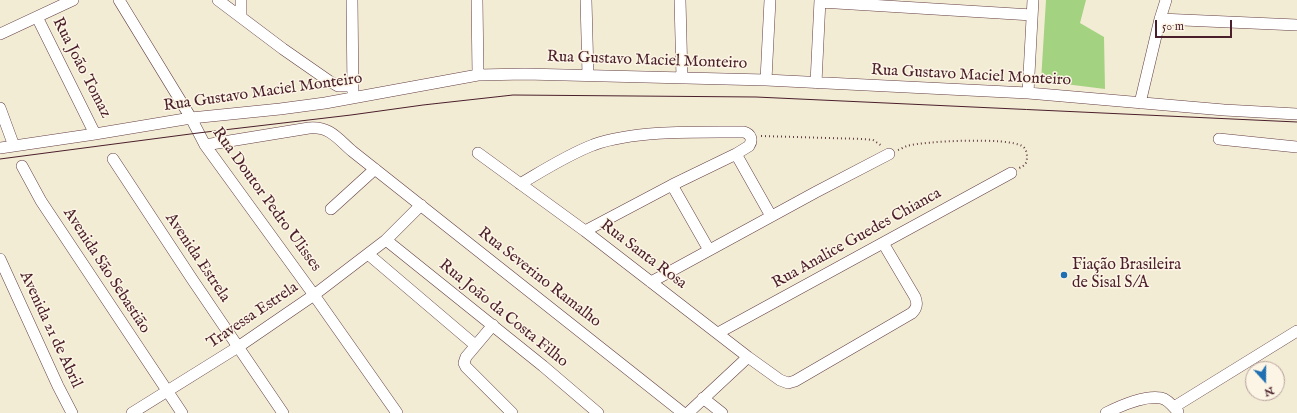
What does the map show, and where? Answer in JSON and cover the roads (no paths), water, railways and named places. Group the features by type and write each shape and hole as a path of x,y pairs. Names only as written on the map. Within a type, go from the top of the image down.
{"street":[{"path":"0,34 73,0"},
{"name":"Rua Doutor Pedro Ulisses","path":"119,0 191,118 205,146 314,295 397,413"},
{"path":"218,0 283,49 329,81 338,86 353,86"},
{"path":"241,0 242,17"},
{"path":"352,0 353,98"},
{"path":"477,0 478,75"},
{"path":"586,0 588,75"},
{"path":"680,0 682,78"},
{"path":"766,80 770,0"},
{"path":"1028,93 1033,0"},
{"path":"1140,103 1166,0"},
{"path":"816,83 820,1 1032,15"},
{"name":"Rua João Tomaz","path":"37,17 95,134"},
{"path":"1160,19 1297,25"},
{"name":"Rua Gustavo Maciel Monteiro","path":"0,148 191,118 307,106 478,75 588,75 766,80 1028,93 1224,110 1297,114"},
{"path":"0,108 14,146"},
{"name":"Rua Severino Ramalho","path":"205,146 318,127 324,128 683,413"},
{"path":"520,184 564,158 594,145 619,138 654,134 705,132 744,132 748,133 750,136 751,140 749,146 736,154 672,185 585,231"},
{"path":"1219,139 1297,147"},
{"name":"Rua Santa Rosa","path":"478,153 585,231 748,357 780,380 788,383 795,381 915,310 917,306 916,297 883,244"},
{"path":"736,154 771,216"},
{"path":"651,282 771,216 889,154"},
{"name":"Avenida Estrela","path":"113,159 283,413"},
{"name":"Avenida São Sebastião","path":"22,166 41,201 182,413"},
{"path":"331,209 375,168"},
{"name":"Rua Analice Guedes Chianca","path":"718,333 1011,173"},
{"path":"672,185 709,250"},
{"name":"Travessa Estrela","path":"132,413 238,347 314,295 386,240 421,205"},
{"name":"Rua João da Costa Filho","path":"386,240 493,325 598,413"},
{"path":"368,254 475,345"},
{"name":"Avenida 21 de Abril","path":"0,259 58,386 72,413"},
{"path":"493,325 466,357 464,366 512,413"},
{"path":"1106,413 1144,398 1162,398 1176,410 1297,331"},
{"path":"688,413 748,357"},
{"path":"703,398 722,413"}],"tram line":[{"path":"0,159 198,133 513,95 756,97 1297,122"}],"place":[{"name":"Fiação Brasileira de Sisal S/A","path":"1064,275"}]}
